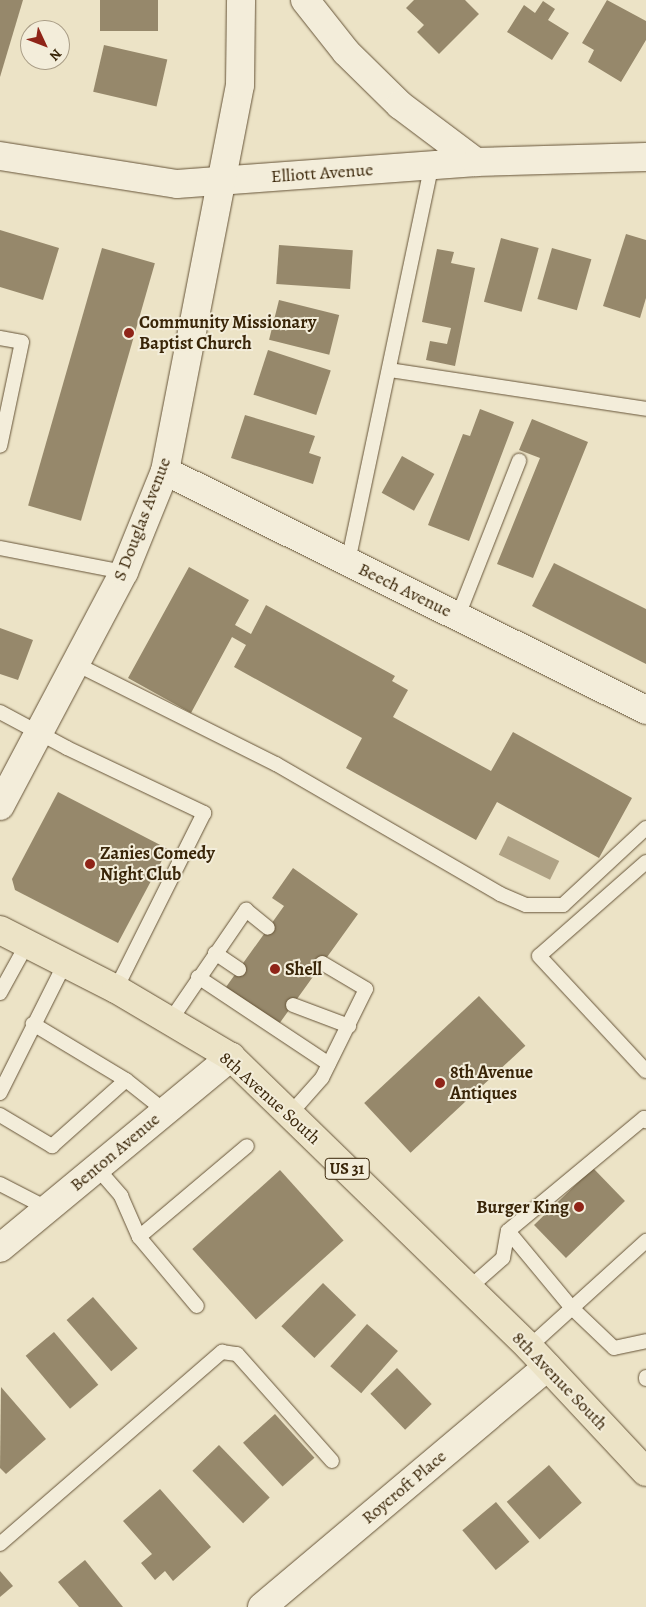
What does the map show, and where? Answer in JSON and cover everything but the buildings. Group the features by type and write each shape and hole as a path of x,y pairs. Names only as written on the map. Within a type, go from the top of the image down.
{"main road":[{"name":"8th Avenue South","path":"0,930 116,989 231,1057 469,1288 538,1357 646,1472"}],"street":[{"name":"S Douglas Avenue","path":"0,806 124,572 164,470 224,180 240,85 241,0"},
{"path":"305,0 346,52 400,105 476,162"},
{"name":"Elliott Avenue","path":"0,156 177,184 476,162 646,157"},
{"name":"Beech Avenue","path":"164,470 646,710"},
{"name":"Benton Avenue","path":"0,1248 231,1057"},
{"name":"Roycroft Place","path":"262,1607 538,1357"}],"lane":[{"path":"348,562 432,165"},
{"path":"0,338 22,342 0,446"},
{"path":"389,370 646,409"},
{"path":"458,616 519,461"},
{"path":"0,548 124,572"},
{"path":"76,664 276,764 500,894 526,905 563,905 646,828"},
{"path":"0,712 38,733 204,813 116,989"},
{"path":"646,862 539,956 646,1071"},
{"path":"170,1021 198,977 246,910 268,928"},
{"path":"0,993 27,944"},
{"path":"215,953 239,969"},
{"path":"0,1093 65,963"},
{"path":"290,1114 322,1078 366,989 322,963"},
{"path":"198,977 329,1064"},
{"path":"293,1005 349,1026"},
{"path":"33,1024 126,1080 166,1111"},
{"path":"0,1115 52,1146 126,1080"},
{"path":"469,1288 503,1258 508,1231 644,1118 646,1121"},
{"path":"138,1238 247,1146"},
{"path":"97,1168 121,1196 138,1238 197,1306"},
{"path":"0,1184 47,1208"},
{"path":"508,1231 572,1308 614,1348 646,1341"},
{"path":"538,1357 572,1308 646,1242"},
{"path":"0,1544 222,1352 237,1354 332,1461"}],"shaded area":[{"path":"508,836 559,861 550,880 499,855"}],"place":[{"name":"Community Missionary Baptist Church","path":"129,333"},
{"name":"Zanies Comedy Night Club","path":"90,864"},
{"name":"Shell","path":"275,969"},
{"name":"8th Avenue Antiques","path":"440,1083"},
{"name":"Burger King","path":"579,1207"}]}
